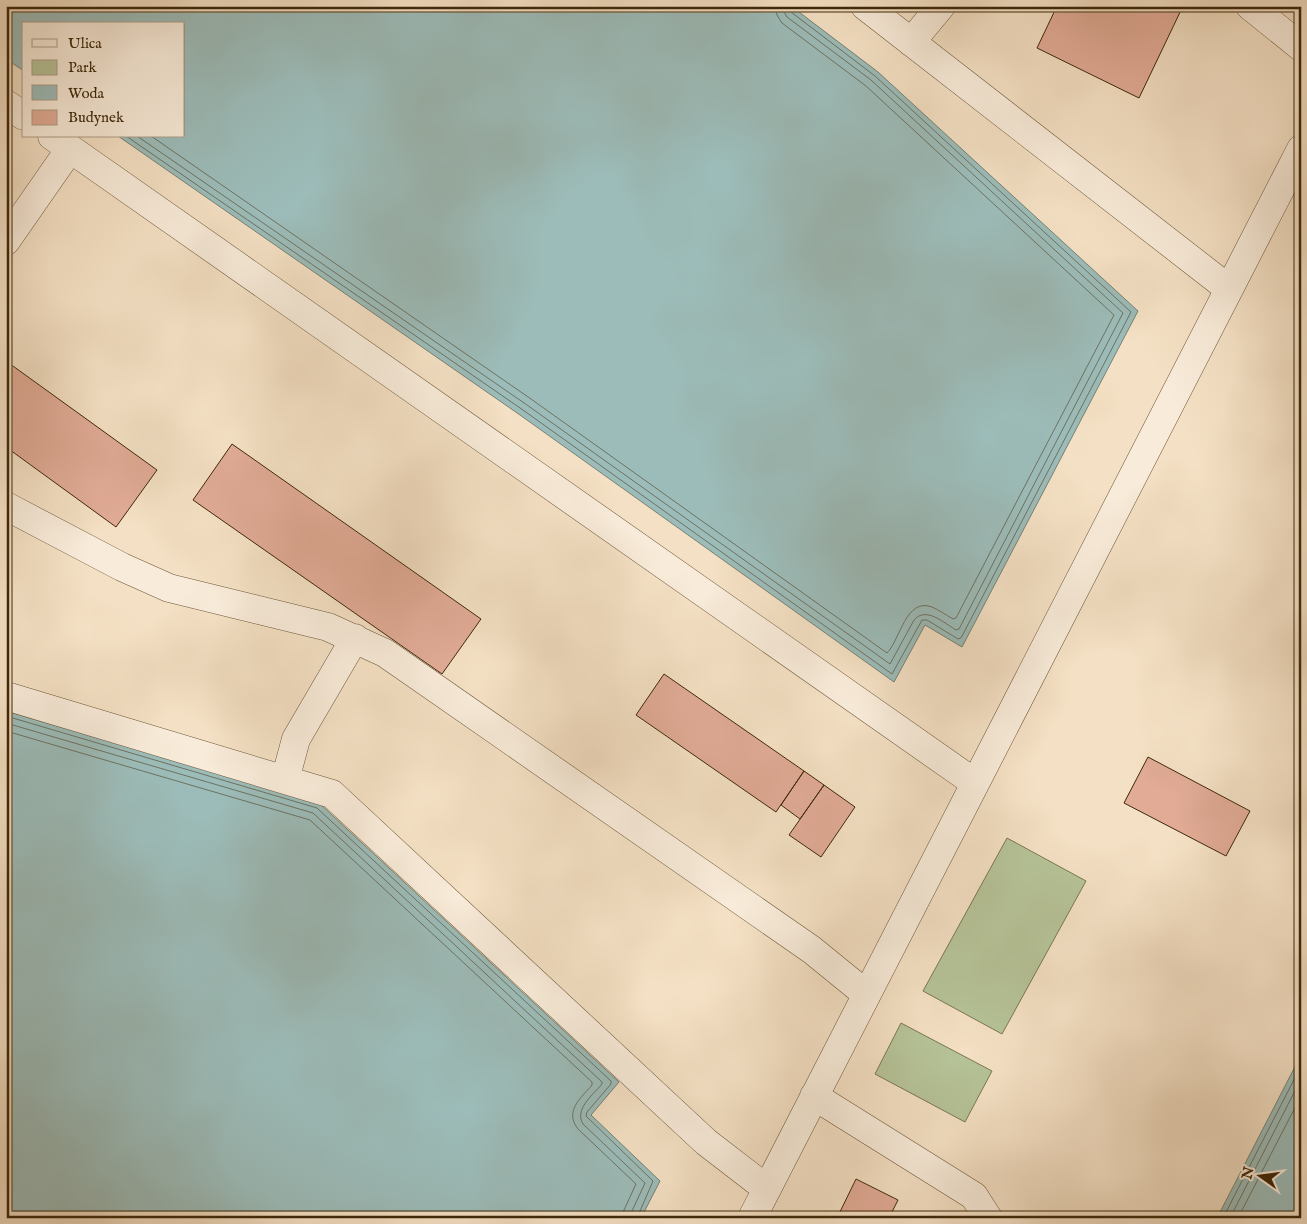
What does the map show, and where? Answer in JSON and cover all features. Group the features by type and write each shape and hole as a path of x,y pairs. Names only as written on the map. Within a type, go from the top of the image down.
{"lane":[{"path":"865,6 1229,289"},
{"path":"911,42 941,6"},
{"path":"1250,6 1301,47"},
{"path":"6,104 22,115"},
{"path":"6,241 61,142 975,783"},
{"path":"752,1218 1301,149"},
{"path":"6,506 122,567 169,588 328,627 355,638 385,654 812,950 866,994"},
{"path":"285,780 296,739 355,638"},
{"path":"6,696 332,794 706,1142 767,1189"},
{"path":"814,1096 974,1196 988,1218"}],"green space":[{"path":"1007,838 1086,881 1002,1034 923,991"},
{"path":"901,1023 992,1071 965,1122 875,1074"}],"water":[{"path":"6,6 791,6 878,72 1138,311 962,647 925,625 894,682 520,415 121,138 185,138 185,22 22,22 22,70 6,59"},
{"path":"6,711 319,803 619,1082 591,1115 660,1181 641,1218 6,1218"},
{"path":"1301,1055 1301,1218 1217,1218"}],"building":[{"path":"1057,6 1183,6 1139,98 1037,48"},
{"path":"6,361 157,470 116,527 6,447"},
{"path":"232,444 481,619 442,674 193,500"},
{"path":"664,674 804,771 776,812 636,715"},
{"path":"1148,757 1250,811 1226,856 1124,803"},
{"path":"804,771 824,785 800,819 781,805"},
{"path":"824,785 855,807 821,857 789,835"},
{"path":"856,1179 898,1200 892,1212 903,1218 837,1218"}]}
